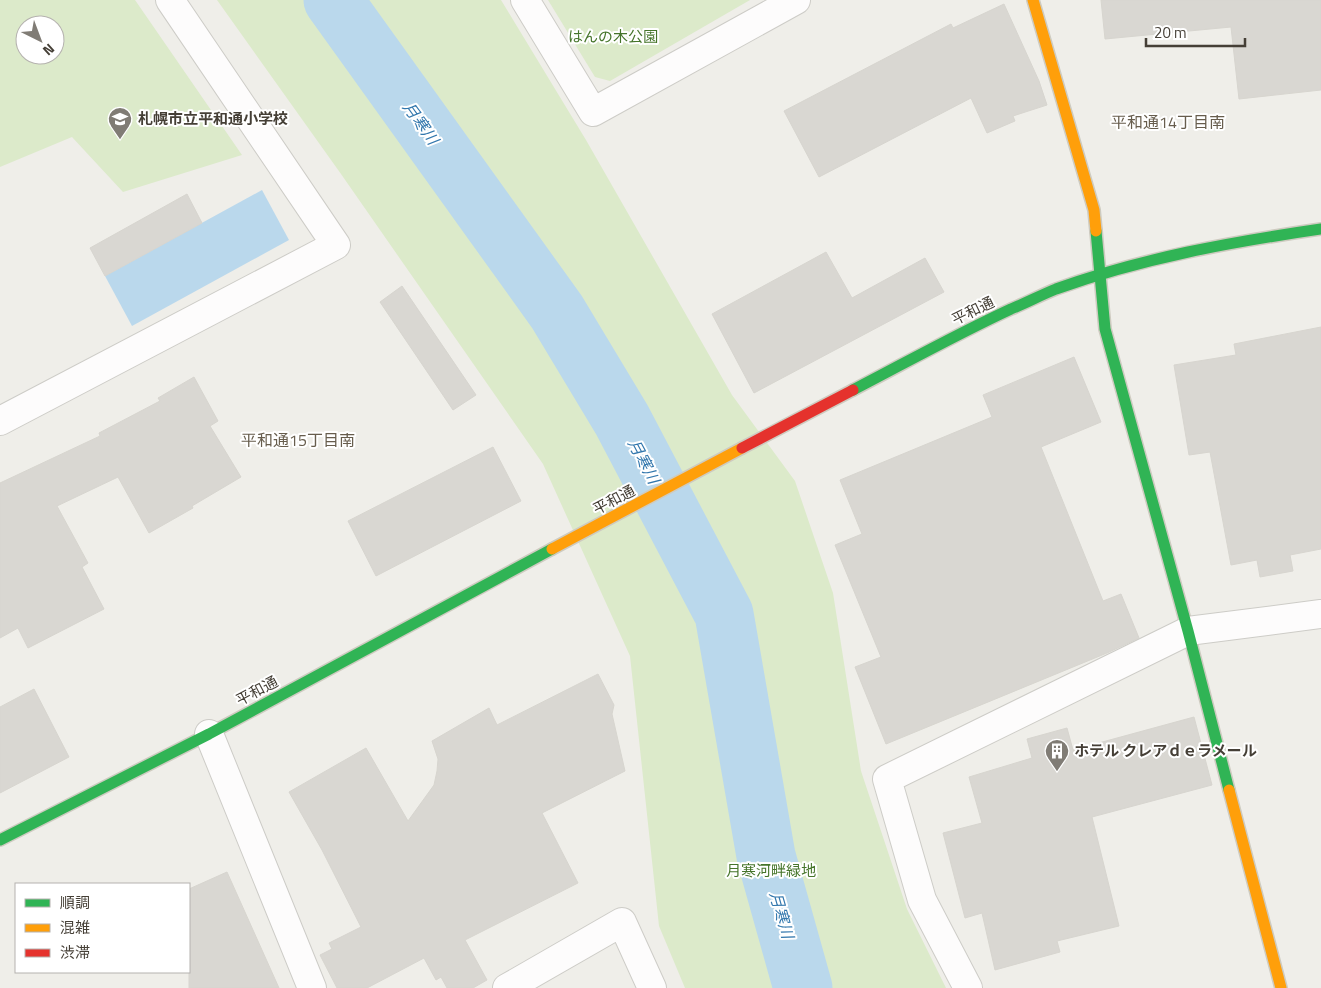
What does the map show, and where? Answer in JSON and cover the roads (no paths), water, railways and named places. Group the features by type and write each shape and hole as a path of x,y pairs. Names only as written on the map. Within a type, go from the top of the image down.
{"street":[{"path":"0,421 336,245 170,0"},
{"path":"525,0 593,112 790,2"},
{"path":"1033,0 1094,210 1105,330 1188,631 1281,988"},
{"name":"平和通","path":"0,840 209,734 597,525 977,325 1054,290 1159,257 1257,238 1321,229"},
{"path":"968,988 922,900 887,779 1188,631 1321,614"},
{"path":"209,734 312,988"},
{"path":"507,988 622,922 652,988"}],"water":[{"path":"262,190 289,240 132,326 105,276"}],"waterway":[{"name":"月寒川","path":"333,0 557,312 622,420 724,614 766,856 803,988"}],"place":[{"name":"札幌市立平和通小学校","path":"120,140"},
{"name":"ホテル クレアｄｅラメール","path":"1057,772"}],"district":[{"name":"平和通14丁目南","path":"1168,122"},
{"name":"平和通15丁目南","path":"298,440"}],"park label":[{"name":"はんの木公園","path":"613,37"},
{"name":"月寒河畔緑地","path":"771,871"}]}
